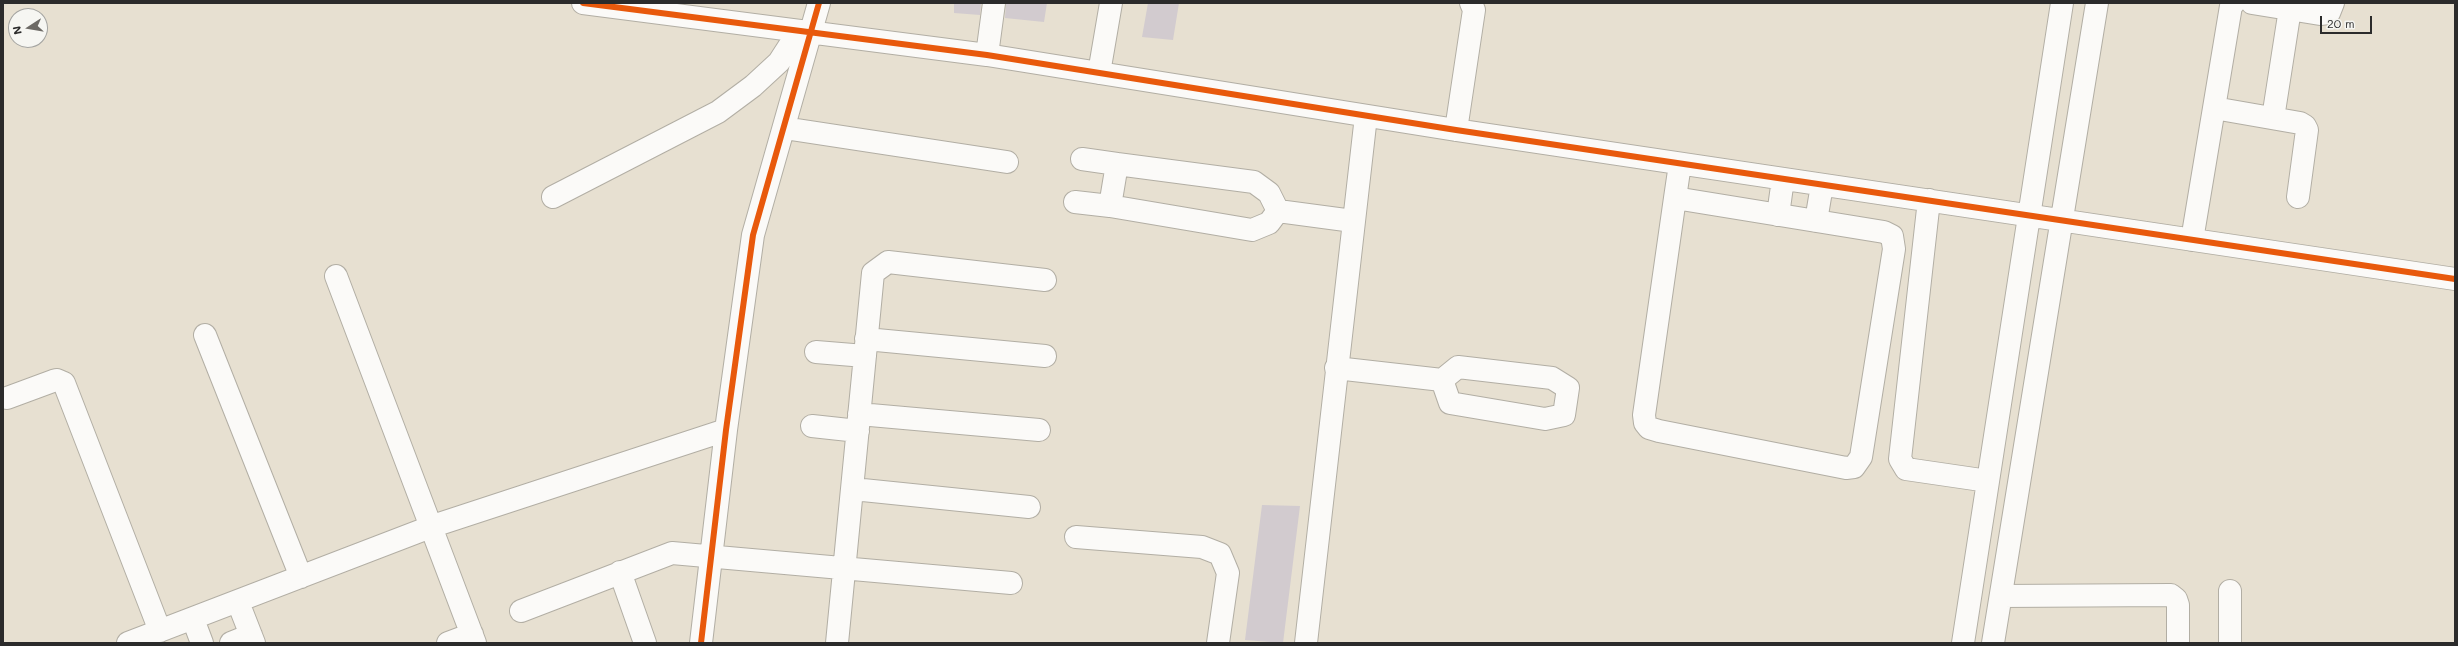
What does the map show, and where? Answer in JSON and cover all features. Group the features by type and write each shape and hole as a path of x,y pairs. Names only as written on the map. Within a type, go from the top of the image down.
{"street":[{"path":"553,197 718,112 753,86 779,62 804,32 819,3"},
{"path":"987,55 994,3"},
{"path":"1099,73 1111,3"},
{"path":"1456,130 1474,10 1471,3"},
{"path":"1963,643 2062,3"},
{"path":"1994,643 2097,3"},
{"path":"2192,240 2231,6 2234,3"},
{"path":"2272,118 2271,5 2329,13 2333,3"},
{"path":"594,4 987,55 1456,130 2455,279"},
{"path":"701,643 726,430 753,235 784,128 804,32"},
{"path":"2214,108 2300,123 2307,130 2298,197"},
{"path":"1306,643 1336,368 1366,116"},
{"path":"784,128 1007,162"},
{"path":"1082,159 1254,182 1270,193 1278,211"},
{"path":"1110,206 1118,164"},
{"path":"1675,198 1884,232 1892,236 1894,242 1861,456 1854,467 1846,468 1659,431 1649,428 1645,423 1644,415 1675,198 1680,164"},
{"path":"1778,215 1783,179"},
{"path":"1816,221 1822,185"},
{"path":"1928,200 1900,459 1906,469 1988,481"},
{"path":"1075,202 1110,206 1252,230 1268,223 1278,211"},
{"path":"1278,211 1353,221"},
{"path":"838,643 873,273 888,262 1045,280"},
{"path":"336,276 433,526 474,639 448,643"},
{"path":"205,335 301,577"},
{"path":"816,352 865,348 1045,356"},
{"path":"1336,368 1442,380 1458,367 1552,378 1568,388 1564,415 1545,419 1450,403 1442,380"},
{"path":"7,398 53,381 57,380 64,383 160,631"},
{"path":"812,426 858,422 1040,430"},
{"path":"128,643 433,526 726,430"},
{"path":"853,489 1029,507"},
{"path":"1076,536 1202,547 1220,554 1228,573 1218,643"},
{"path":"521,612 620,572 672,553 1011,583"},
{"path":"620,572 645,643"},
{"path":"2230,591 2230,643"},
{"path":"2001,596 2171,596 2176,599 2178,605 2178,643"},
{"path":"238,602 245,640"},
{"path":"193,619 202,643"}],"building":[{"path":"954,3 981,3 980,15 954,13"},
{"path":"1006,3 1047,3 1044,22 1005,18"},
{"path":"1148,3 1179,3 1173,40 1142,37"},
{"path":"1262,505 1300,506 1283,643 1245,640"}],"cycle path":[{"path":"583,3 987,55 1456,130 2455,279"},
{"path":"701,643 726,430 753,235 819,3"}]}
